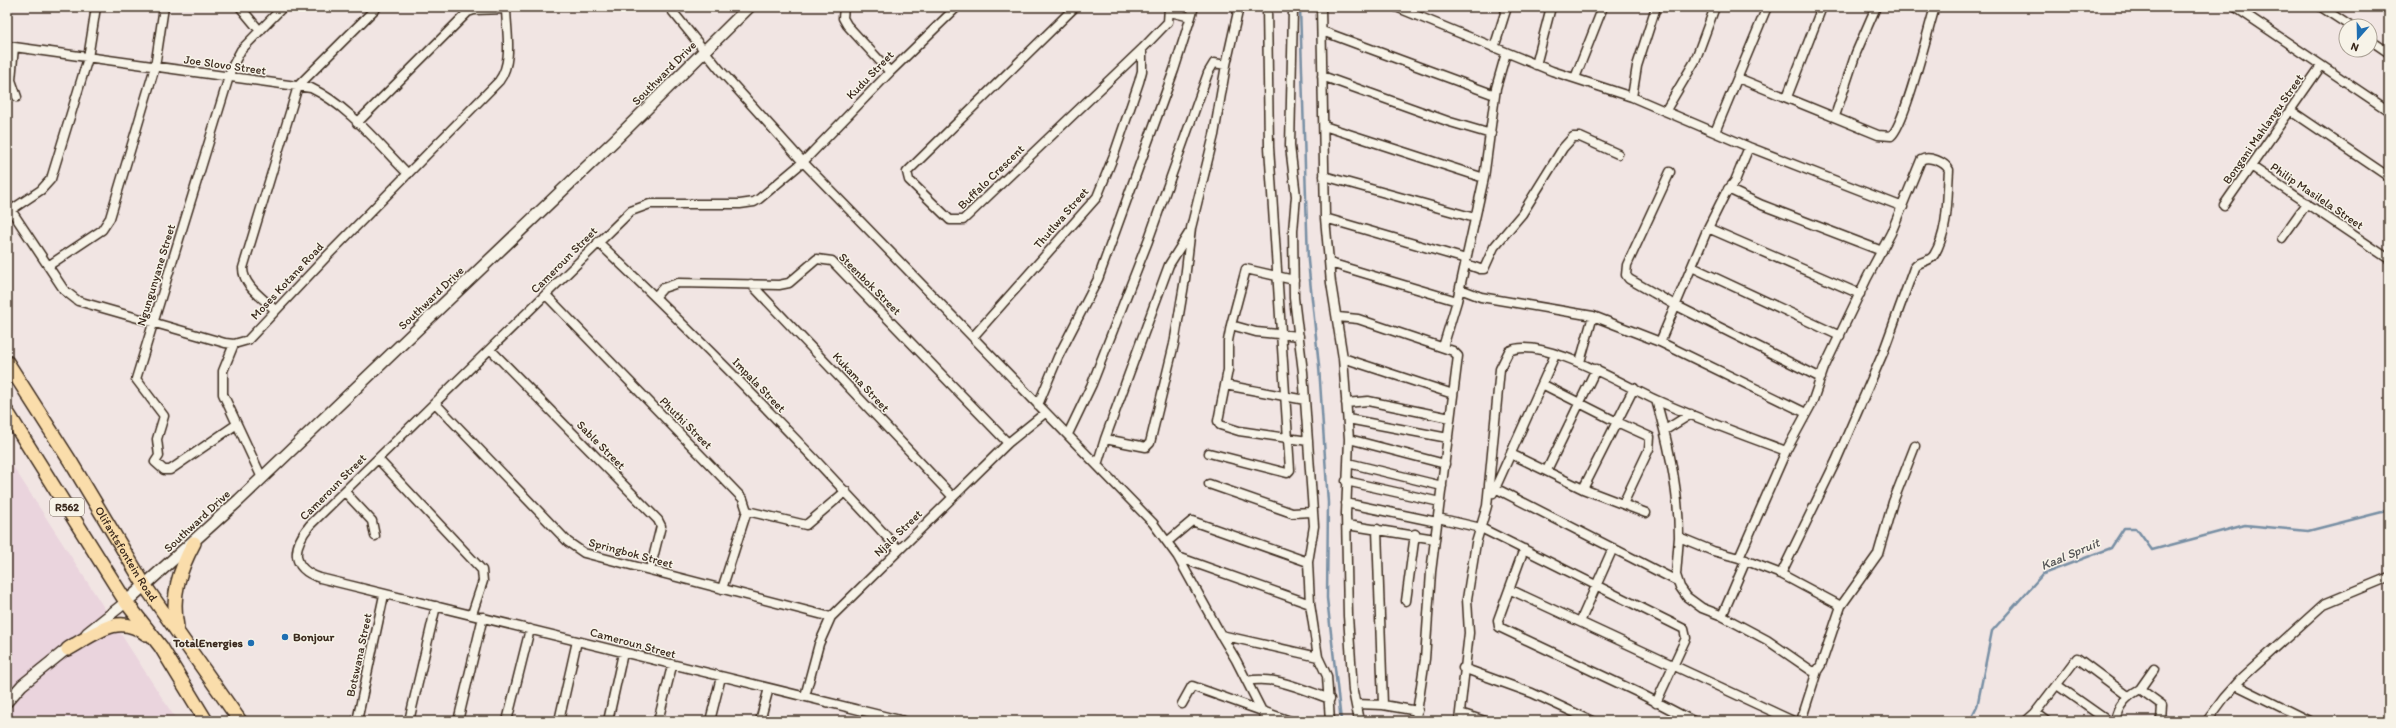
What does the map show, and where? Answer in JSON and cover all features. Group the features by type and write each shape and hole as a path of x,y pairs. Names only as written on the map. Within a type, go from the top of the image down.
{"main road":[{"name":"Southward Drive","path":"126,602 194,543 616,140 750,7"},
{"name":"Olifantsfontein Road","path":"7,362 72,464 145,586 178,630 240,721"},
{"name":"Olifantsfontein Road","path":"7,412 126,602 161,647 206,721"},
{"path":"178,630 174,594 180,574 194,543"},
{"path":"68,649 112,626 120,624 135,626 161,647"}],"street":[{"path":"96,7 88,58 51,179 41,190 9,207 64,290 78,301 234,344 225,364 221,383 223,394 262,478"},
{"path":"48,266 107,224 155,67 164,7"},
{"path":"240,7 260,31"},
{"name":"Ngungunyane Street","path":"237,424 169,470 164,470 155,465 159,454 157,439 165,418 136,379 228,78 242,50 283,7"},
{"path":"275,310 246,282 243,275 243,268 298,86 377,7"},
{"path":"669,7 803,162 1153,523 1178,558 1247,681 1267,721"},
{"path":"844,7 843,18 847,25 890,72"},
{"name":"Kudu Street","path":"803,162 890,72 957,7"},
{"name":"Buffalo Crescent","path":"1075,7 907,172 909,180 950,220 964,220 1165,26 1170,9"},
{"path":"1038,405 1058,357 1098,279 1174,70 1194,7"},
{"path":"1105,439 1146,447 1150,444 1180,315 1191,228 1214,135 1226,65 1239,7"},
{"path":"1209,453 1287,473 1290,470 1289,438 1284,396 1276,276 1269,147 1267,7"},
{"path":"1321,7 1325,218 1331,283 1338,317 1343,358 1348,419 1349,438 1346,481 1348,616 1356,704 1359,721"},
{"path":"1396,7 1536,65 1666,110 1749,147 1903,207"},
{"path":"1494,48 1507,7"},
{"path":"1536,65 1551,7"},
{"path":"1574,78 1603,7"},
{"path":"1632,97 1637,66 1656,7"},
{"path":"1666,110 1695,61 1715,7"},
{"path":"1715,132 1767,7"},
{"path":"1787,97 1822,7"},
{"path":"1835,116 1856,53 1876,7"},
{"path":"1738,78 1835,116 1878,135 1888,137 1893,134 1905,108 1935,7"},
{"path":"2235,7 2389,111"},
{"path":"2321,7 2338,18"},
{"path":"357,123 468,12 474,10 506,8"},
{"name":"Moses Kotane Road","path":"234,344 248,340 275,310 503,76 507,57 506,8"},
{"path":"1170,9 1191,17"},
{"path":"1293,10 1290,146 1296,196 1293,230 1294,280 1305,400 1314,526 1308,562 1310,604 1318,658 1327,676 1330,699 1330,721"},
{"path":"1322,31 1495,95"},
{"path":"2378,45 2389,53"},
{"path":"10,47 11,80 18,97"},
{"name":"Joe Slovo Street","path":"10,47 228,78 298,86 319,92 357,123 408,174"},
{"name":"Thutlwa Street","path":"973,337 1097,197 1112,161 1139,82 1142,71 1142,49"},
{"path":"1443,347 1460,289 1484,178 1495,95 1506,53"},
{"path":"1068,434 1092,384 1148,241 1208,73 1214,63 1226,65"},
{"name":"Bongani Mahlangu Street","path":"2224,205 2322,66"},
{"path":"1322,76 1450,122 1491,134"},
{"path":"2290,110 2389,177"},
{"path":"1324,126 1484,178"},
{"path":"1325,218 1466,261 1480,269 1484,268 1494,247 1522,214 1563,148 1573,137 1580,137 1618,154"},
{"path":"1660,342 1708,228 1728,189 1735,181 1749,147"},
{"path":"1722,616 1786,451 1806,413 1820,378 1903,207 1922,159 1938,161 1948,168 1949,207 1937,250 1932,258 1918,263 1914,268 1884,353 1836,461 1781,574"},
{"name":"Cameroun Street","path":"803,162 754,202 641,206 631,211 304,533 298,550 298,564 306,573 384,595 472,614 672,666 805,696 891,719 904,721"},
{"name":"Philip Masilela Street","path":"2251,166 2389,259"},
{"path":"1670,172 1626,271 1626,275 1632,282 1675,305 1820,378"},
{"path":"1324,176 1475,218"},
{"path":"1728,189 1769,207 1882,251"},
{"path":"2282,238 2306,203"},
{"path":"1097,465 1105,439 1169,265 1191,228"},
{"path":"1708,228 1860,294"},
{"name":"Impala Street","path":"598,242 655,296 846,491 898,549"},
{"name":"Steenbok Street","path":"655,296 663,288 678,284 779,285 789,283 817,259 832,261 1008,443"},
{"path":"1330,263 1457,301"},
{"path":"1692,266 1840,336"},
{"path":"1294,280 1246,269 1231,325 1228,349 1229,364 1218,413 1218,421 1220,425 1239,431 1308,441"},
{"name":"Kukama Street","path":"751,284 953,497"},
{"path":"1460,289 1481,297 1594,316 1660,342 1806,413"},
{"name":"Phuthi Street","path":"546,295 743,499 747,511"},
{"path":"1580,362 1594,316"},
{"path":"1338,317 1358,319 1443,347 1453,351 1458,356 1435,539 1425,659 1418,718 1383,705 1356,704"},
{"path":"1231,325 1280,335 1299,336"},
{"path":"1484,721 1460,717 1464,668 1469,633 1467,599 1475,549 1487,506 1498,382 1502,361 1509,351 1517,347 1556,355 1580,362 1656,400 1786,451"},
{"name":"Sable Street","path":"490,350 658,520 661,526 650,570"},
{"path":"1487,506 1556,355"},
{"path":"1343,358 1453,394"},
{"path":"1547,470 1596,369"},
{"path":"1542,384 1579,404 1648,435 1651,441 1623,504"},
{"path":"1225,385 1305,400"},
{"path":"1583,489 1634,388"},
{"path":"1656,400 1665,430 1677,491 1679,537 1677,581 1682,591 1692,602 1722,616 1773,644 1803,666 1817,671"},
{"path":"1346,403 1368,401 1450,418"},
{"name":"Springbok Street","path":"436,403 568,542 584,553 831,617"},
{"name":"Njala Street","path":"805,696 819,644 831,617 898,549 1008,443 1045,413"},
{"path":"1665,430 1691,414"},
{"path":"1348,419 1448,438"},
{"path":"1349,438 1445,464"},
{"path":"1801,721 1817,671 1828,645 1841,606 1878,554 1893,502 1915,446"},
{"path":"1511,454 1547,470 1583,489 1646,512"},
{"path":"378,459 482,570 483,581 472,614"},
{"path":"1348,463 1442,486"},
{"path":"1346,481 1440,502"},
{"path":"1209,484 1292,513 1312,512"},
{"path":"1496,488 1677,581"},
{"path":"722,589 747,511 806,525 846,491"},
{"path":"345,492 372,521 375,536"},
{"path":"1346,503 1481,528 1686,630 1686,638 1656,703"},
{"path":"1167,542 1192,521 1308,562"},
{"path":"1347,525 1415,534 1435,539"},
{"path":"1377,529 1383,705"},
{"path":"1406,601 1415,534"},
{"path":"1679,537 1713,551 1743,559 1781,574 1841,606"},
{"path":"1580,622 1613,548"},
{"path":"1524,549 1498,620 1501,629 1639,693 1693,721"},
{"path":"1178,558 1310,604"},
{"path":"2207,721 2236,684 2324,604 2389,577"},
{"path":"1510,590 1793,721"},
{"name":"Botswana Street","path":"357,721 384,595"},
{"path":"7,702 22,685 126,602"},
{"path":"409,721 436,606"},
{"path":"458,721 483,617"},
{"path":"508,721 530,629"},
{"path":"1221,635 1318,658"},
{"path":"559,721 578,641"},
{"path":"608,721 624,653"},
{"path":"2026,721 2035,713 2077,658 2128,696"},
{"path":"658,721 672,666"},
{"path":"1464,668 1532,693 1592,721"},
{"path":"2115,721 2119,708 2128,696 2140,689 2154,669"},
{"path":"710,721 721,677"},
{"path":"1247,681 1258,678 1273,681 1330,699"},
{"path":"2236,684 2309,721"},
{"path":"2057,685 2108,721"},
{"path":"1182,704 1192,686 1290,721"},
{"path":"760,721 769,688"},
{"path":"2140,689 2162,705 2161,721"},
{"path":"2035,713 2046,721"}],"shaded area":[{"path":"7,457 126,642 177,721 7,721"}],"waterway":[{"path":"1300,7 1308,261 1319,366 1328,503 1327,598 1341,721"},
{"name":"Kaal Spruit","path":"1970,721 1977,707 1992,631 2043,574 2111,548 2124,528 2136,528 2152,550 2245,525 2308,531 2386,511 2389,512"}],"place":[{"name":"Bonjour","path":"285,637"},
{"name":"TotalEnergies","path":"251,643"}]}
